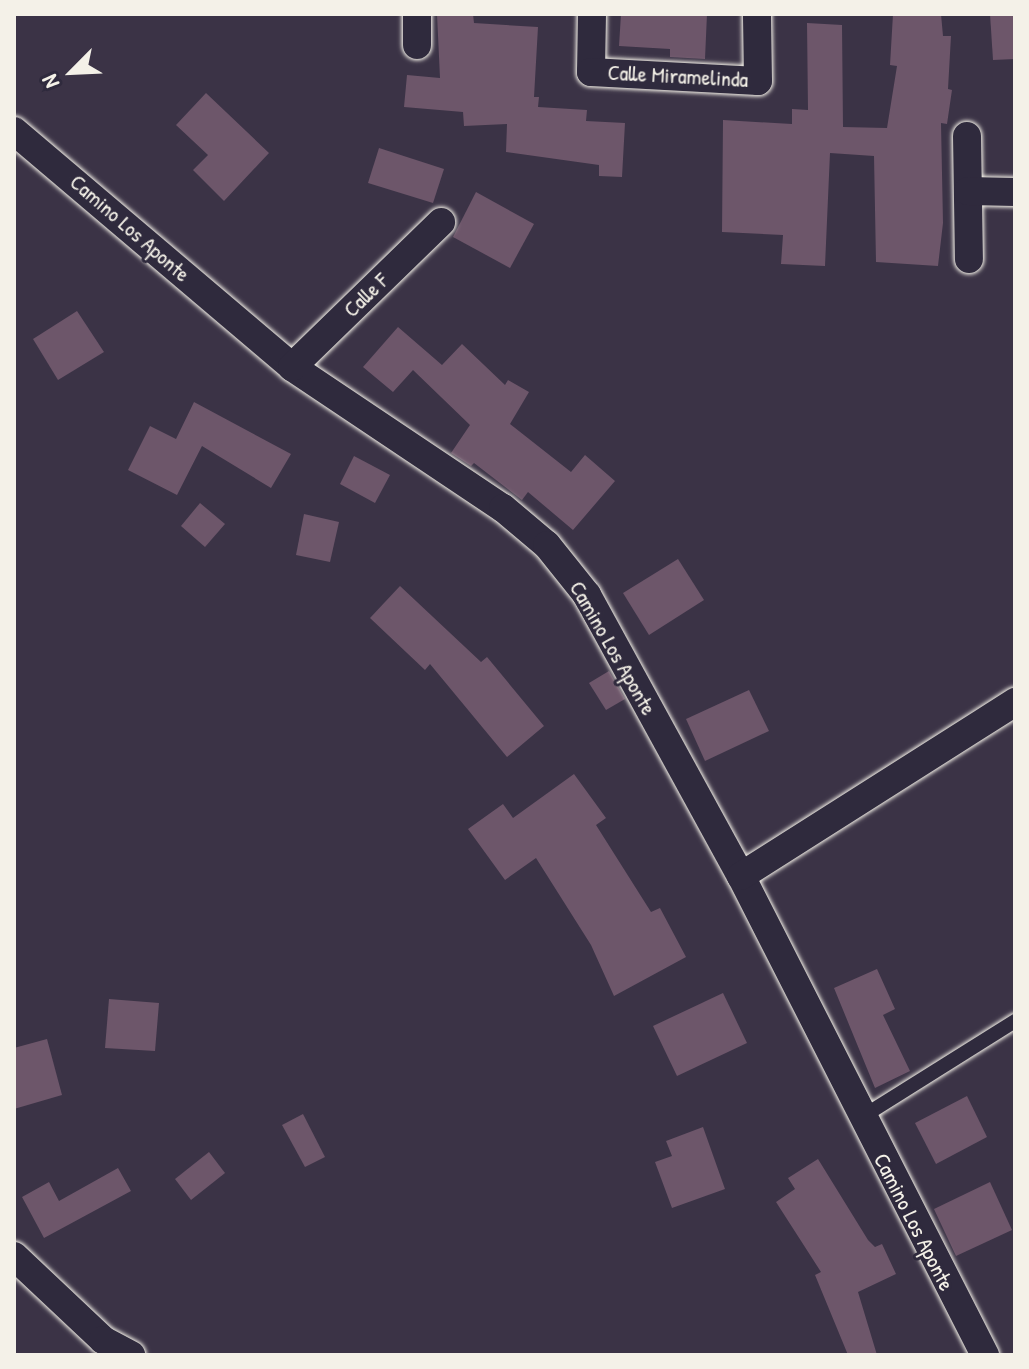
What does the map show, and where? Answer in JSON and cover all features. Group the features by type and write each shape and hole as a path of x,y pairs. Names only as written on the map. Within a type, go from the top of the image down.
{"street":[{"path":"417,14 417,45"},
{"name":"Calle Miramelinda","path":"592,14 591,72 758,81 757,16"},
{"name":"Camino Los Aponte","path":"14,131 292,367 503,508 547,545 587,595 741,876 985,1355"},
{"path":"967,136 969,259"},
{"path":"968,191 1015,192"},
{"name":"Calle F","path":"292,367 441,222"},
{"path":"741,876 1015,702"},
{"path":"14,1256 103,1340 131,1355"}],"lane":[{"path":"862,1117 1015,1021"}],"building":[{"path":"437,14 473,14 474,23 538,27 534,97 539,97 538,107 587,110 586,121 625,123 622,177 599,176 599,165 506,152 507,124 464,126 463,112 404,107 407,75 440,78"},
{"path":"621,14 707,14 705,59 670,57 670,49 619,46"},
{"path":"893,14 941,14 943,36 951,36 948,89 952,90 947,124 941,123 943,223 938,266 876,262 874,156 830,153 825,266 781,264 783,235 722,232 723,120 792,124 792,109 808,110 807,23 842,25 843,127 887,128 897,66 890,65"},
{"path":"990,14 1015,14 1015,59 993,60"},
{"path":"206,93 269,153 224,201 193,170 208,155 176,125"},
{"path":"379,148 444,169 433,203 368,183"},
{"path":"476,192 534,224 510,268 453,237"},
{"path":"77,311 104,352 58,380 33,339"},
{"path":"398,327 442,365 462,344 505,385 508,380 529,392 510,424 571,472 585,455 615,481 573,530 528,492 522,500 474,463 471,466 451,453 470,425 413,370 393,392 363,367"},
{"path":"194,402 291,454 271,488 202,446 177,495 128,470 150,426 176,439"},
{"path":"354,456 390,475 375,503 340,484"},
{"path":"200,503 225,524 205,547 181,526"},
{"path":"304,514 339,522 330,562 296,555"},
{"path":"678,559 704,600 649,635 623,593"},
{"path":"400,586 481,662 487,657 544,726 507,757 430,664 425,670 370,618"},
{"path":"609,671 625,699 606,710 589,683"},
{"path":"749,690 769,731 705,761 686,719"},
{"path":"574,774 606,818 596,825 651,912 660,908 686,957 614,996 591,945 536,858 505,880 468,829 503,804 513,818"},
{"path":"877,969 895,1009 883,1015 910,1071 875,1088 834,988"},
{"path":"723,993 747,1043 677,1076 653,1026"},
{"path":"109,999 159,1003 155,1051 105,1048"},
{"path":"47,1039 62,1095 14,1109 14,1048"},
{"path":"967,1096 987,1137 936,1164 915,1123"},
{"path":"303,1114 325,1157 305,1167 282,1125"},
{"path":"703,1127 725,1189 672,1208 655,1162 672,1156 666,1141"},
{"path":"209,1152 225,1173 191,1200 175,1179"},
{"path":"818,1159 868,1240 875,1247 882,1244 896,1274 858,1292 877,1355 848,1355 815,1275 821,1272 776,1202 795,1189 788,1178"},
{"path":"118,1168 131,1191 44,1238 22,1197 49,1182 59,1201"},
{"path":"990,1182 1012,1230 956,1256 934,1209"}]}
